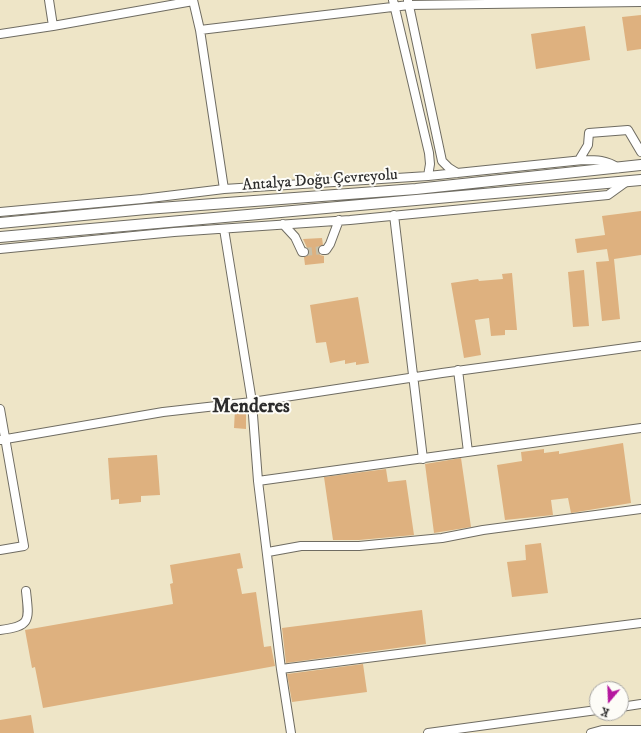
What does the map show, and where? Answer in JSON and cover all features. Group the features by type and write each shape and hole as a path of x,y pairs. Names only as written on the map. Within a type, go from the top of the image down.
{"main road":[{"name":"Antalya Doğu Çevreyolu","path":"0,223 416,189 641,165"},
{"name":"Antalya Doğu Çevreyolu","path":"0,237 641,180"}],"street":[{"path":"49,0 53,26"},
{"path":"0,34 53,26 193,0 200,30 224,189"},
{"path":"200,30 394,3 641,2"},
{"path":"394,3 429,153 430,164 428,176"},
{"path":"408,3 442,160 449,168 457,173"},
{"path":"579,160 588,145 589,133 628,130 641,152"},
{"path":"0,212 142,199 224,189 428,176 579,160 603,160 612,163 618,168"},
{"path":"0,249 608,195 626,182"},
{"path":"394,215 415,377 423,459"},
{"path":"323,250 326,250 330,244 339,220"},
{"path":"282,224 295,236 302,252 304,252"},
{"path":"224,229 252,402 258,481 268,552 281,669 291,733"},
{"path":"2,439 163,412 252,402 458,370 641,346"},
{"path":"458,370 468,452"},
{"path":"0,409 2,439 24,546 0,550"},
{"path":"258,481 641,428"},
{"path":"268,552 301,546 359,546 442,538 483,530 641,509"},
{"path":"0,630 18,628 25,623 28,613 26,591"},
{"path":"281,669 641,624"},
{"path":"629,706 641,704"},
{"path":"428,733 589,711"},
{"path":"591,733 602,730 641,730"}],"building":[{"path":"641,15 641,49 627,51 622,17"},
{"path":"585,26 590,60 536,69 531,34"},
{"path":"641,211 641,255 614,259 620,319 602,321 596,262 609,261 607,249 577,253 575,239 605,235 602,216"},
{"path":"322,238 323,245 318,247 318,250 320,255 324,256 324,263 305,265 304,257 309,255 309,252 303,239"},
{"path":"584,270 589,326 573,327 568,272"},
{"path":"512,273 517,330 505,330 505,335 491,336 489,318 475,320 481,355 464,358 451,283 478,279 479,281 503,279 502,274"},
{"path":"358,297 369,363 356,365 356,362 345,364 345,360 330,363 326,342 316,343 310,305"},
{"path":"235,409 246,409 246,429 234,428"},
{"path":"623,443 631,503 571,513 568,498 551,500 553,515 505,520 497,465 522,461 521,452 544,449 544,453 559,451 559,454"},
{"path":"157,455 160,495 141,496 141,502 119,504 119,499 111,500 108,458"},
{"path":"461,458 471,527 434,533 425,464"},
{"path":"386,469 388,482 406,480 414,535 359,540 333,540 324,477"},
{"path":"541,543 548,593 512,597 507,562 526,560 525,545"},
{"path":"240,553 243,568 237,569 242,594 256,592 264,647 271,646 275,666 43,708 35,667 32,668 25,630 173,604 170,584 173,583 170,565"},
{"path":"422,610 426,644 286,663 282,628"},
{"path":"363,664 367,692 292,702 287,674"},
{"path":"31,715 34,733 0,733 0,720"}],"tunnel":[{"path":"304,252 323,250"}],"district":[{"name":"Menderes","path":"251,408"}]}
